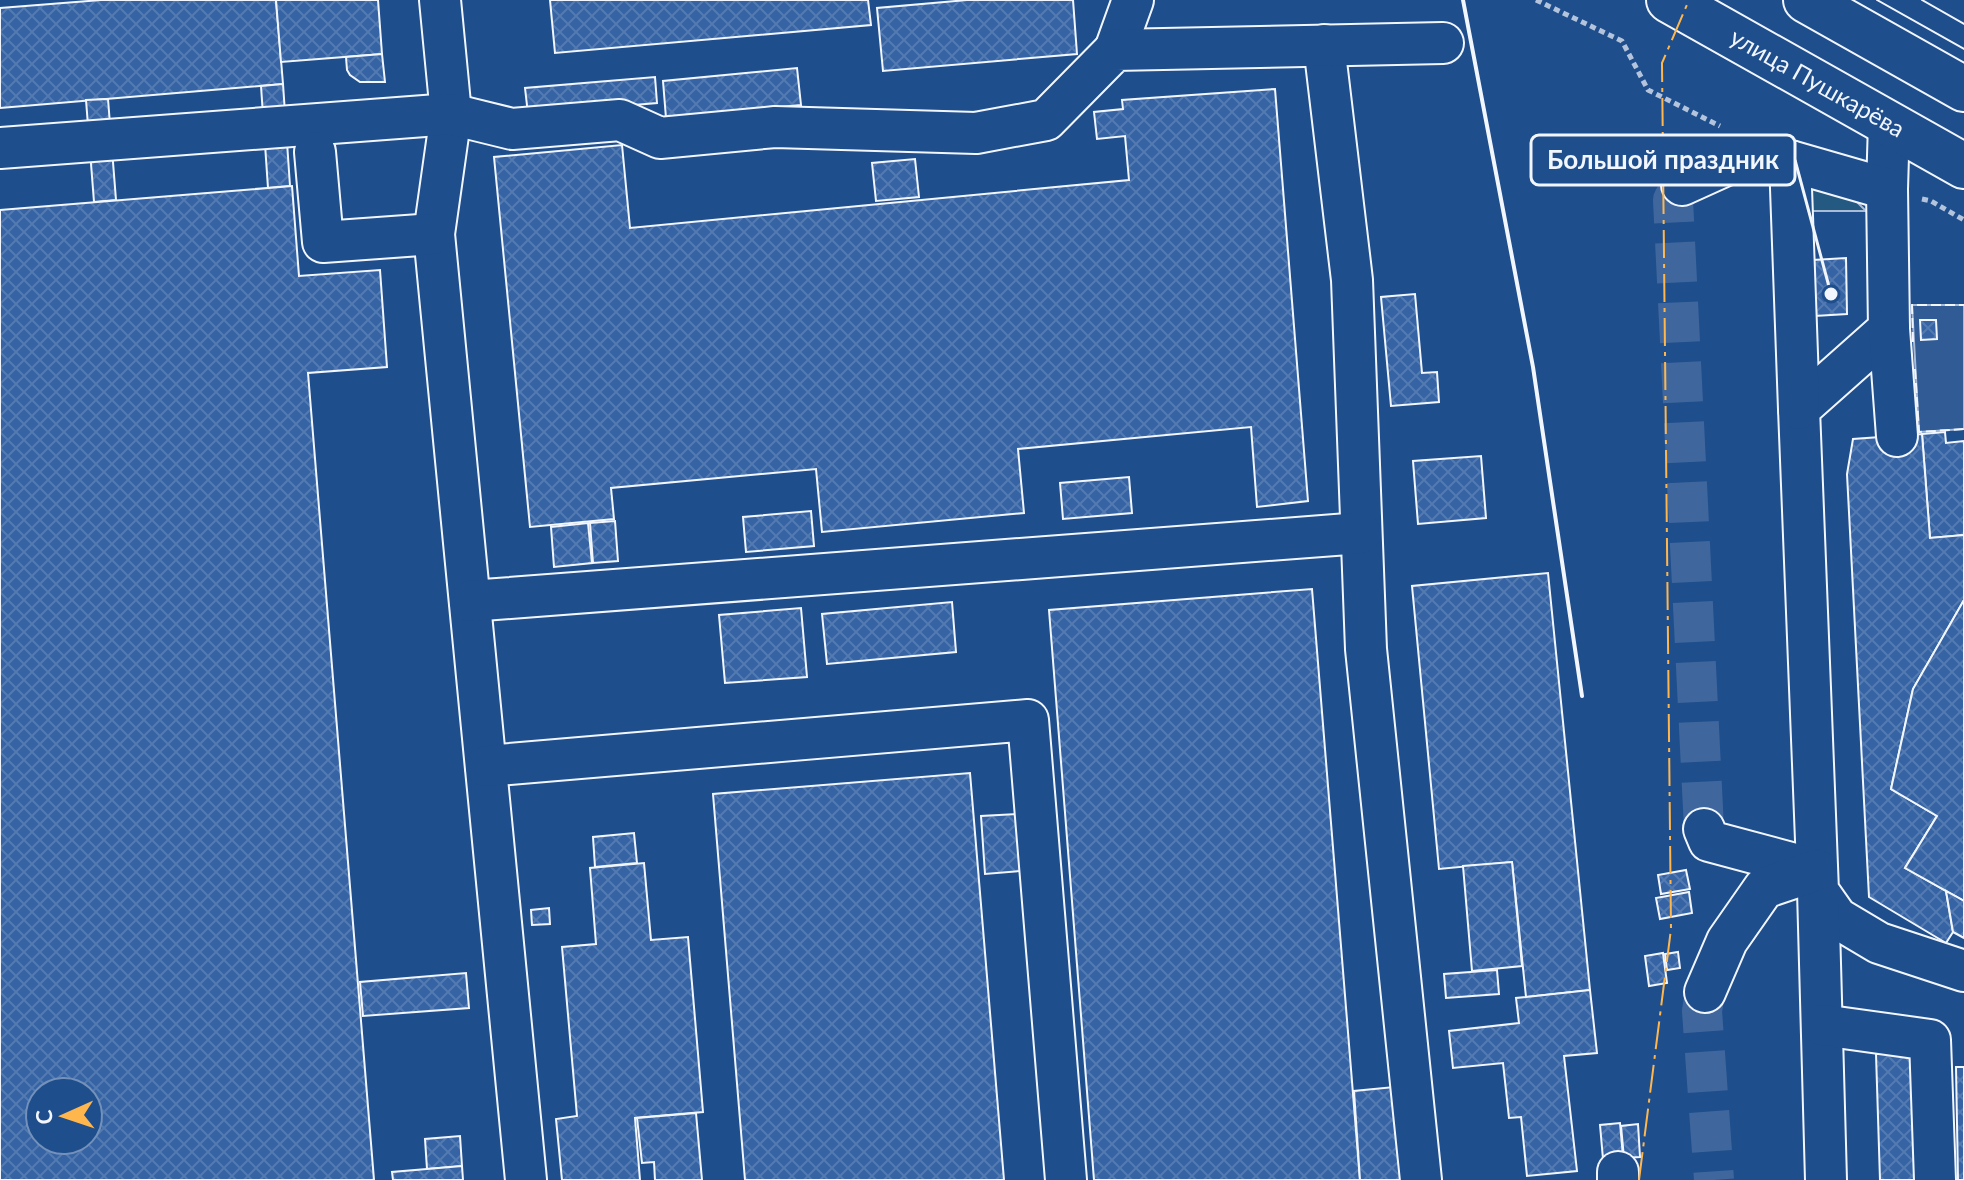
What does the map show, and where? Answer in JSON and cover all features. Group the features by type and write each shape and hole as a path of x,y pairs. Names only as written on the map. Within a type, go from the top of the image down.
{"main road":[{"name":"улица Пушкарёва","path":"1669,0 1964,166"},
{"path":"1806,0 1964,89"}],"lane":[{"path":"440,0 451,114 434,234 526,1180"},
{"path":"0,148 451,114 512,129 620,120 660,138 775,127 976,133 1046,120 1115,50 1133,0"},
{"path":"1115,50 1443,43"},
{"path":"1324,45 1352,280 1366,649 1421,1180"},
{"path":"1889,123 1889,329 1897,436"},
{"path":"315,152 323,242 434,234"},
{"path":"1682,185 1746,156 1790,161 1887,189"},
{"path":"1790,161 1818,880 1826,1180"},
{"path":"1799,409 1889,329"},
{"path":"470,601 1361,533"},
{"path":"486,766 1028,720 1066,1180"},
{"path":"1704,829 1709,841 1818,880 1837,918 1879,943 1964,971"},
{"path":"1705,992 1727,941 1764,888 1818,880"},
{"path":"1822,1025 1930,1040 1935,1180"}],"path":[{"path":"1536,0 1622,41 1648,90 1733,133"}],"shaded area":[{"path":"1808,182 1852,197 1866,211 1808,211"},
{"path":"1912,305 1964,305 1964,429 1919,432"}],"building":[{"path":"101,0 276,0 283,84 0,108 0,8"},
{"path":"276,0 378,0 382,54 281,62"},
{"path":"550,0 868,0 871,25 555,53"},
{"path":"967,0 1073,0 1077,54 883,71 877,8"},
{"path":"382,54 385,82 360,82 347,70 346,57"},
{"path":"797,68 801,105 666,118 663,81"},
{"path":"655,77 657,103 528,114 525,88"},
{"path":"283,84 290,186 268,188 261,86"},
{"path":"1275,89 1308,501 1257,507 1251,427 1018,449 1024,513 822,532 816,469 611,488 614,519 530,527 494,157 622,145 630,228 1129,180 1125,136 1097,139 1094,112 1123,109 1122,100"},
{"path":"108,99 116,200 94,202 86,100"},
{"path":"915,159 919,197 876,201 872,163"},
{"path":"292,186 299,276 380,270 387,367 308,373 374,1180 0,1180 0,210"},
{"path":"1846,258 1847,314 1815,316 1813,260"},
{"path":"1415,294 1422,373 1437,372 1439,402 1391,406 1381,297"},
{"path":"1920,320 1936,320 1937,339 1921,340"},
{"path":"1945,432 1946,443 1964,441 1964,535 1930,538 1922,434"},
{"path":"1922,434 1930,538 1964,535 1964,600 1913,689 1891,789 1937,816 1905,868 1946,891 1953,932 1946,943 1869,897 1847,474 1853,439"},
{"path":"1481,456 1486,518 1418,524 1413,461"},
{"path":"1129,477 1132,513 1063,519 1060,483"},
{"path":"811,511 814,546 746,552 743,517"},
{"path":"615,521 618,561 593,563 590,523"},
{"path":"588,523 592,563 554,567 551,527"},
{"path":"1548,573 1590,990 1526,997 1512,862 1439,869 1412,586"},
{"path":"1312,589 1360,1180 1094,1180 1049,610"},
{"path":"1964,600 1964,901 1905,868 1937,816 1891,789 1913,689"},
{"path":"952,602 956,652 827,664 822,614"},
{"path":"801,608 807,677 725,683 719,615"},
{"path":"970,773 1004,1180 745,1180 713,794"},
{"path":"1017,814 1020,871 985,874 981,816"},
{"path":"634,833 637,863 595,867 593,837"},
{"path":"1512,862 1522,966 1472,971 1463,866"},
{"path":"644,863 651,940 688,937 703,1112 635,1118 640,1180 562,1180 556,1119 577,1116 562,947 596,944 590,868"},
{"path":"1686,870 1690,889 1661,894 1658,875"},
{"path":"1946,891 1964,901 1964,938 1953,932"},
{"path":"1689,892 1692,913 1660,919 1656,898"},
{"path":"549,908 550,924 532,925 531,910"},
{"path":"1678,952 1680,968 1667,970 1665,954"},
{"path":"1663,953 1667,983 1649,986 1645,956"},
{"path":"1497,970 1499,994 1446,998 1444,974"},
{"path":"466,973 469,1008 363,1016 360,982"},
{"path":"1590,990 1597,1053 1564,1056 1577,1171 1527,1176 1521,1117 1509,1118 1503,1063 1453,1068 1449,1031 1519,1023 1516,998"},
{"path":"1917,1053 1920,1180 1880,1180 1876,1054"},
{"path":"1956,1067 1964,1067 1964,1180 1958,1180"},
{"path":"1394,1087 1402,1180 1360,1180 1354,1091"},
{"path":"696,1113 702,1180 655,1180 654,1162 642,1163 637,1118"},
{"path":"1620,1123 1623,1157 1603,1159 1600,1125"},
{"path":"1638,1124 1640,1157 1624,1158 1621,1126"},
{"path":"460,1136 462,1166 427,1169 425,1139"},
{"path":"462,1166 463,1180 393,1180 392,1172"}],"tunnel":[{"path":"1682,185 1673,200 1704,829"},
{"path":"1705,992 1702,1011 1714,1180"}],"tram line":[{"path":"1877,0 1964,49"},
{"path":"1922,0 1964,24"}],"fence":[{"path":"1913,342 1912,305 1964,305"},
{"path":"1915,369 1919,432 1964,429"}],"wall":[{"path":"1463,0 1533,367 1582,696"}],"power":[{"path":"1639,1180 1671,929 1662,63 1689,0"}],"place":[{"name":"Большой праздник","path":"1831,294"}]}
